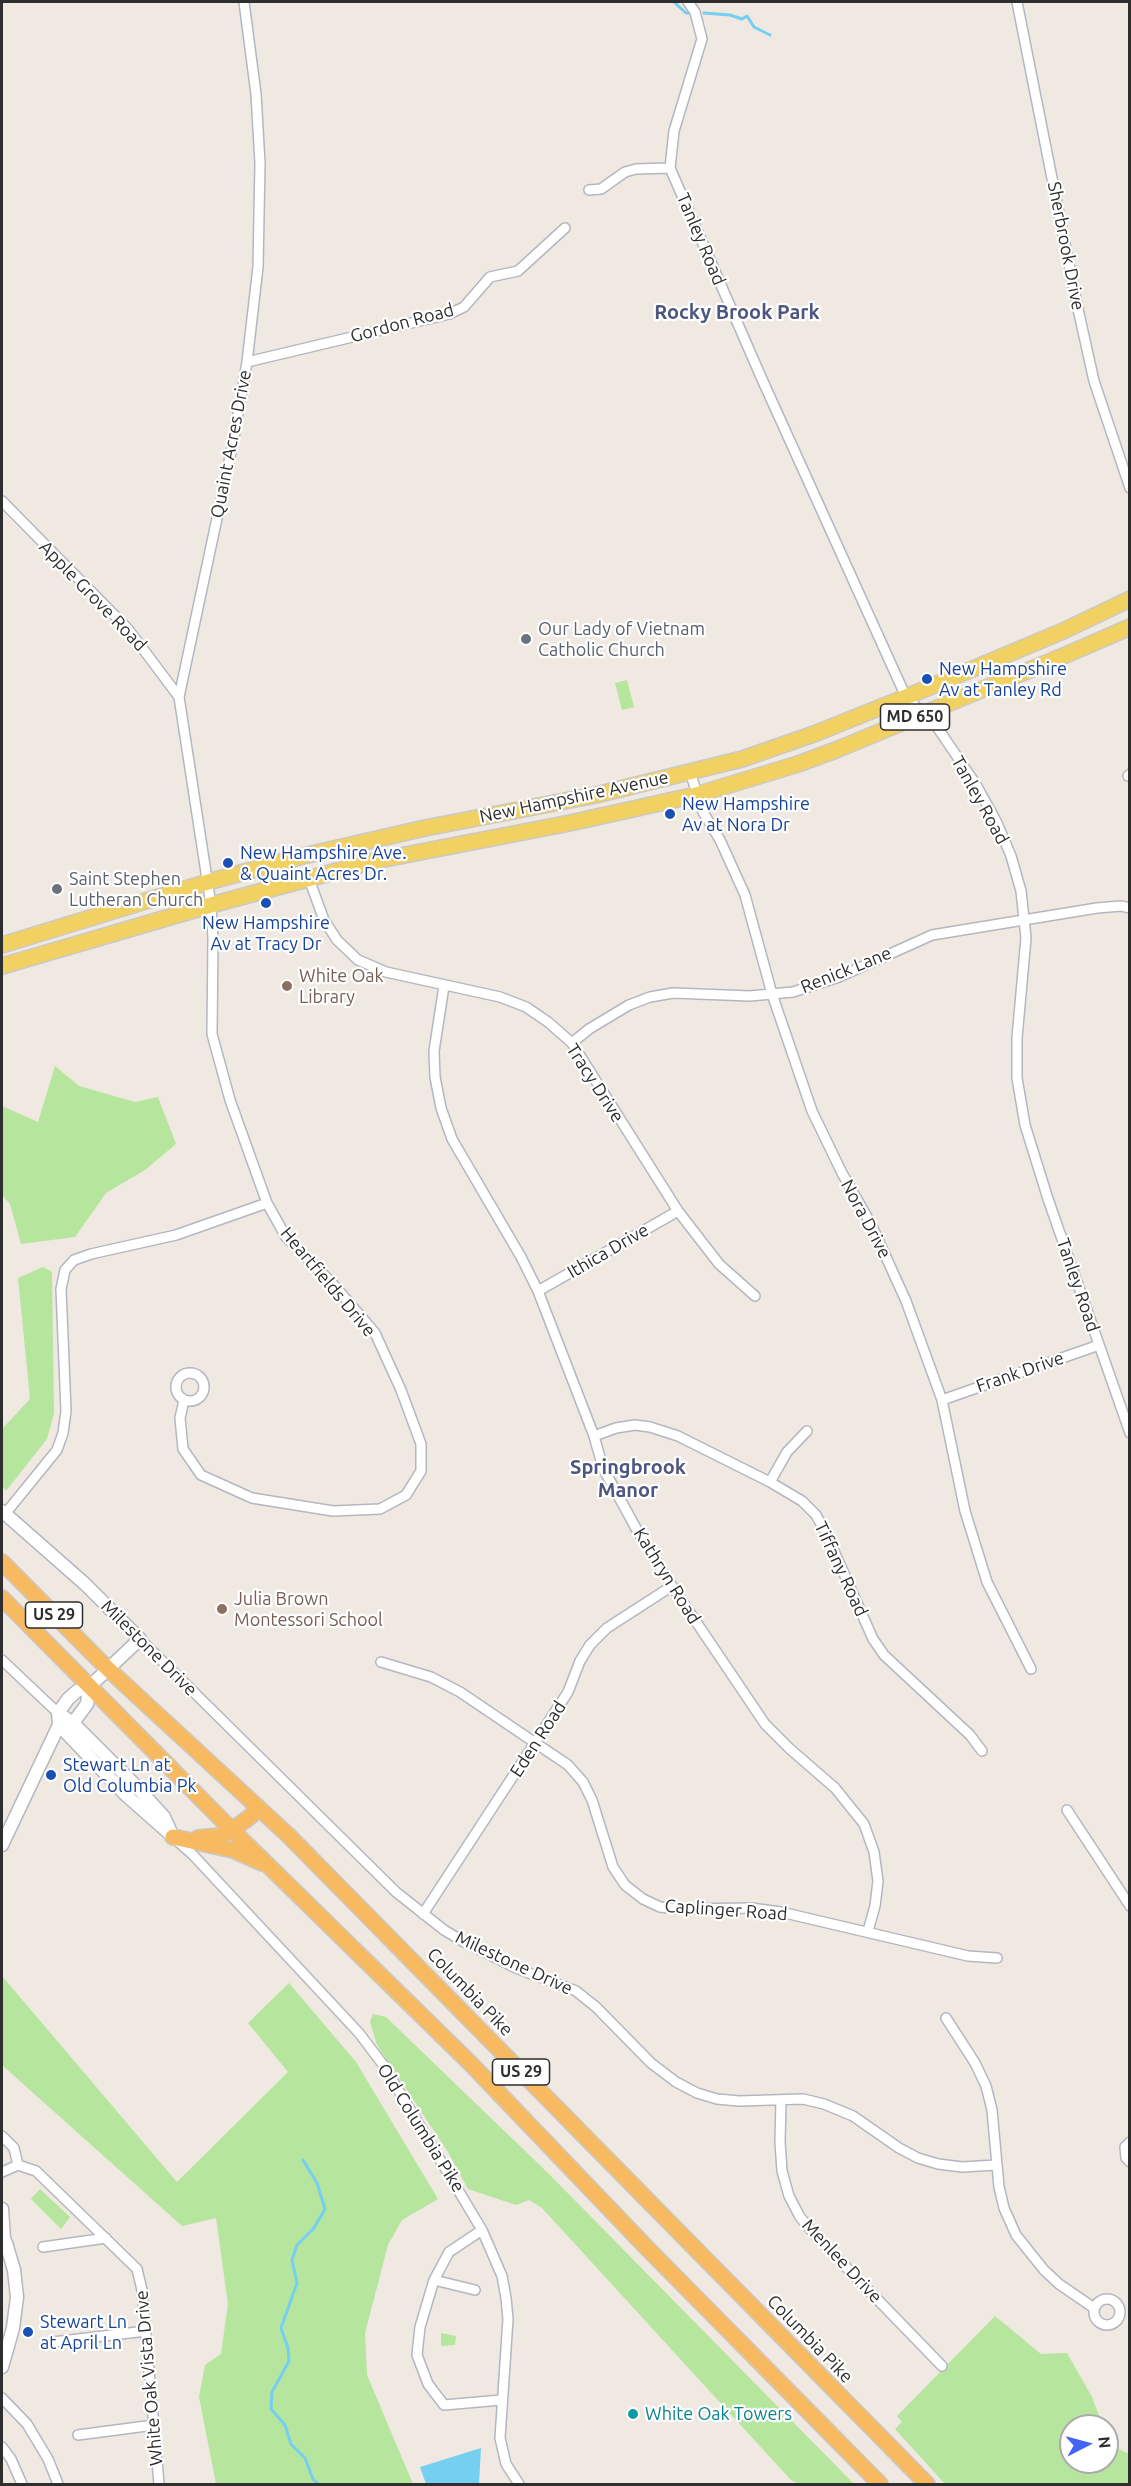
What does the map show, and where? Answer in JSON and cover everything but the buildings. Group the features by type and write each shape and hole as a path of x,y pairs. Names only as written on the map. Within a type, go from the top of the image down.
{"highway":[{"name":"Columbia Pike","path":"2,1562 107,1668 289,1836 927,2484"},
{"name":"US 29","path":"2,1598 232,1830 471,2064 646,2247 880,2484"},
{"path":"189,1839 219,1836 232,1830 251,1816 258,1807"},
{"path":"173,1837 233,1851 273,1868"}],"main road":[{"name":"New Hampshire Avenue","path":"2,945 208,882 303,856 438,825 596,795 779,747 1063,631 1130,599"},
{"name":"New Hampshire Avenue","path":"2,966 211,905 374,861 570,823 696,795 798,764 1130,627"},
{"path":"438,825 443,846"}],"street":[{"name":"Quaint Acres Drive","path":"208,882 179,697 233,443 247,362 258,267 261,176 256,94 244,2"},
{"name":"Tanley Road","path":"688,2 695,12 702,39 674,130 670,168 906,697 943,736 975,783 997,824 1016,873 1026,938 1017,1038 1017,1078 1025,1125 1048,1199 1130,1433"},
{"name":"Sherbrook Drive","path":"1017,2 1087,350 1103,411 1130,488"},
{"path":"589,190 601,189 625,172 636,169 670,168"},
{"name":"Gordon Road","path":"247,362 449,314 464,307 490,277 518,271 565,228"},
{"name":"Apple Grove Road","path":"2,501 128,629 179,697"},
{"name":"Nora Drive","path":"690,772 703,812 720,840 745,896 772,994 812,1111 842,1173 871,1224 902,1292 942,1400 964,1511 987,1582 1031,1669"},
{"name":"Tracy Drive","path":"309,879 324,920 338,940 358,960 386,972 500,997 526,1007 572,1043 678,1211 719,1264 755,1296"},
{"name":"Heartfields Drive","path":"184,1400 180,1418 183,1449 201,1475 252,1498 333,1511 380,1509 406,1495 420,1471 421,1444 401,1390 375,1333 333,1284 286,1237 267,1203 230,1100 212,1034 213,938 208,882"},
{"name":"Renick Lane","path":"572,1043 589,1029 629,1005 650,997 692,993 750,996 793,992 838,977 932,936 960,929 1097,908 1121,906 1130,908"},
{"name":"Kathryn Road","path":"444,986 434,1051 435,1077 441,1108 452,1139 521,1257 538,1291 594,1436 603,1468 618,1497 672,1586 765,1724 835,1788 864,1824 874,1852 878,1881 875,1906 868,1931"},
{"path":"3,1513 57,1450 63,1433 66,1411 62,1289 65,1270 74,1260 90,1254 176,1235 267,1203"},
{"name":"Ithica Drive","path":"538,1291 678,1211"},
{"name":"Frank Drive","path":"942,1400 1099,1345"},
{"name":"Tiffany Road","path":"594,1436 616,1428 635,1425 650,1427 678,1436 770,1482 802,1501 816,1515 873,1639 884,1655 970,1736 982,1751"},
{"path":"770,1482 787,1452 807,1431"},
{"name":"Milestone Drive","path":"3,1513 85,1584 357,1856 396,1892 464,1942 516,1968 576,1991 596,2007 651,2063 676,2082 697,2093 717,2098 802,2099 824,2104 844,2112 918,2158 938,2164 962,2167 996,2165"},
{"name":"Eden Road","path":"423,1914 568,1692 580,1661 591,1645 607,1628 672,1586"},
{"path":"2,1845 59,1719 77,1691 89,1687 140,1639"},
{"name":"Old Columbia Pike","path":"2,1660 128,1796 194,1856 359,2033 384,2066 482,2230 495,2256 506,2298 508,2319 500,2438 506,2464 519,2484"},
{"name":"Caplinger Road","path":"381,1662 441,1682 568,1765 583,1782 613,1866 625,1885 643,1899 660,1907 680,1909 751,1908 782,1912 868,1931 916,1946 968,1956 997,1958"},
{"path":"73,1723 87,1704 89,1687"},
{"name":"Old Columbia Pike","path":"59,1719 73,1723 103,1752 164,1817 173,1837"},
{"path":"1067,1810 1130,1906"},
{"path":"946,2018 975,2063 986,2086 992,2110 996,2165 1004,2208 1016,2235 1044,2270 1059,2284 1094,2308"},
{"name":"Menlee Drive","path":"782,2100 780,2142 782,2171 789,2196 800,2217 942,2366"},
{"path":"2,2136 14,2148 18,2165 2,2172"},
{"path":"1130,2142 1125,2147 1126,2158 1130,2162"},
{"name":"White Oak Vista Drive","path":"18,2165 36,2171 137,2269 142,2290 159,2484"},
{"path":"2,2209 3,2237 14,2270 17,2297 13,2328 2,2367"},
{"path":"482,2230 449,2252 434,2280 420,2327 417,2355 428,2384 444,2405 501,2400"},
{"path":"43,2247 106,2238"},
{"path":"434,2280 475,2290"},
{"path":"53,2342 146,2331"},
{"path":"2,2398 27,2424 48,2459 58,2484"},
{"path":"78,2435 154,2425"},
{"path":"2,2447 11,2459 22,2484"}],"green space":[{"path":"627,680 634,707 622,710 615,683"},
{"path":"55,1066 79,1086 135,1102 158,1097 176,1144 145,1170 106,1193 75,1237 21,1244 10,1204 2,1195 2,1106 38,1122"},
{"path":"43,1267 52,1272 54,1413 47,1439 6,1491 2,1486 2,1429 30,1399 18,1278"},
{"path":"2,1976 177,2182 288,2072 248,2023 289,1983 356,2062 438,2199 402,2220 388,2245 365,2333 367,2375 413,2484 216,2484 199,2397 205,2365 221,2354 228,2304 216,2218 182,2226 2,2067"},
{"path":"373,2014 386,2017 549,2174 854,2484 798,2484 790,2479 542,2208 529,2200 516,2205 468,2189 448,2152 377,2045 370,2022"},
{"path":"40,2189 70,2217 61,2229 31,2199"},
{"path":"995,2316 1041,2354 1067,2353 1092,2397 1098,2414 1059,2414 1059,2474 1119,2474 1119,2449 1129,2454 1129,2484 945,2484 895,2429 902,2422 897,2416"},
{"path":"441,2333 456,2336 455,2345 441,2346"}],"water":[{"path":"481,2448 479,2484 426,2484 420,2467"}],"waterway":[{"path":"674,2 686,13 691,13"},
{"path":"704,13 730,15 742,19 747,16 754,27 770,35"},
{"path":"303,2160 317,2183 325,2209 314,2228 297,2245 292,2260 297,2283 281,2328 288,2348 289,2361 272,2392 271,2409 285,2425 291,2444 305,2458 313,2479 318,2484"}],"place":[{"name":"Our Lady of Vietnam Catholic Church","path":"526,639"},
{"name":"New Hampshire Av at Tanley Rd","path":"927,679"},
{"name":"New Hampshire Av at Nora Dr","path":"670,814"},
{"name":"New Hampshire Ave. & Quaint Acres Dr.","path":"228,863"},
{"name":"Saint Stephen Lutheran Church","path":"57,889"},
{"name":"New Hampshire Av at Tracy Dr","path":"266,903"},
{"name":"White Oak Library","path":"287,986"},
{"name":"Julia Brown Montessori School","path":"222,1609"},
{"name":"Stewart Ln at Old Columbia Pk","path":"51,1775"},
{"name":"Stewart Ln at April Ln","path":"28,2332"},
{"name":"White Oak Towers","path":"633,2414"}],"district":[{"name":"Rocky Brook Park","path":"737,312"},
{"name":"Springbrook Manor","path":"628,1478"}]}
